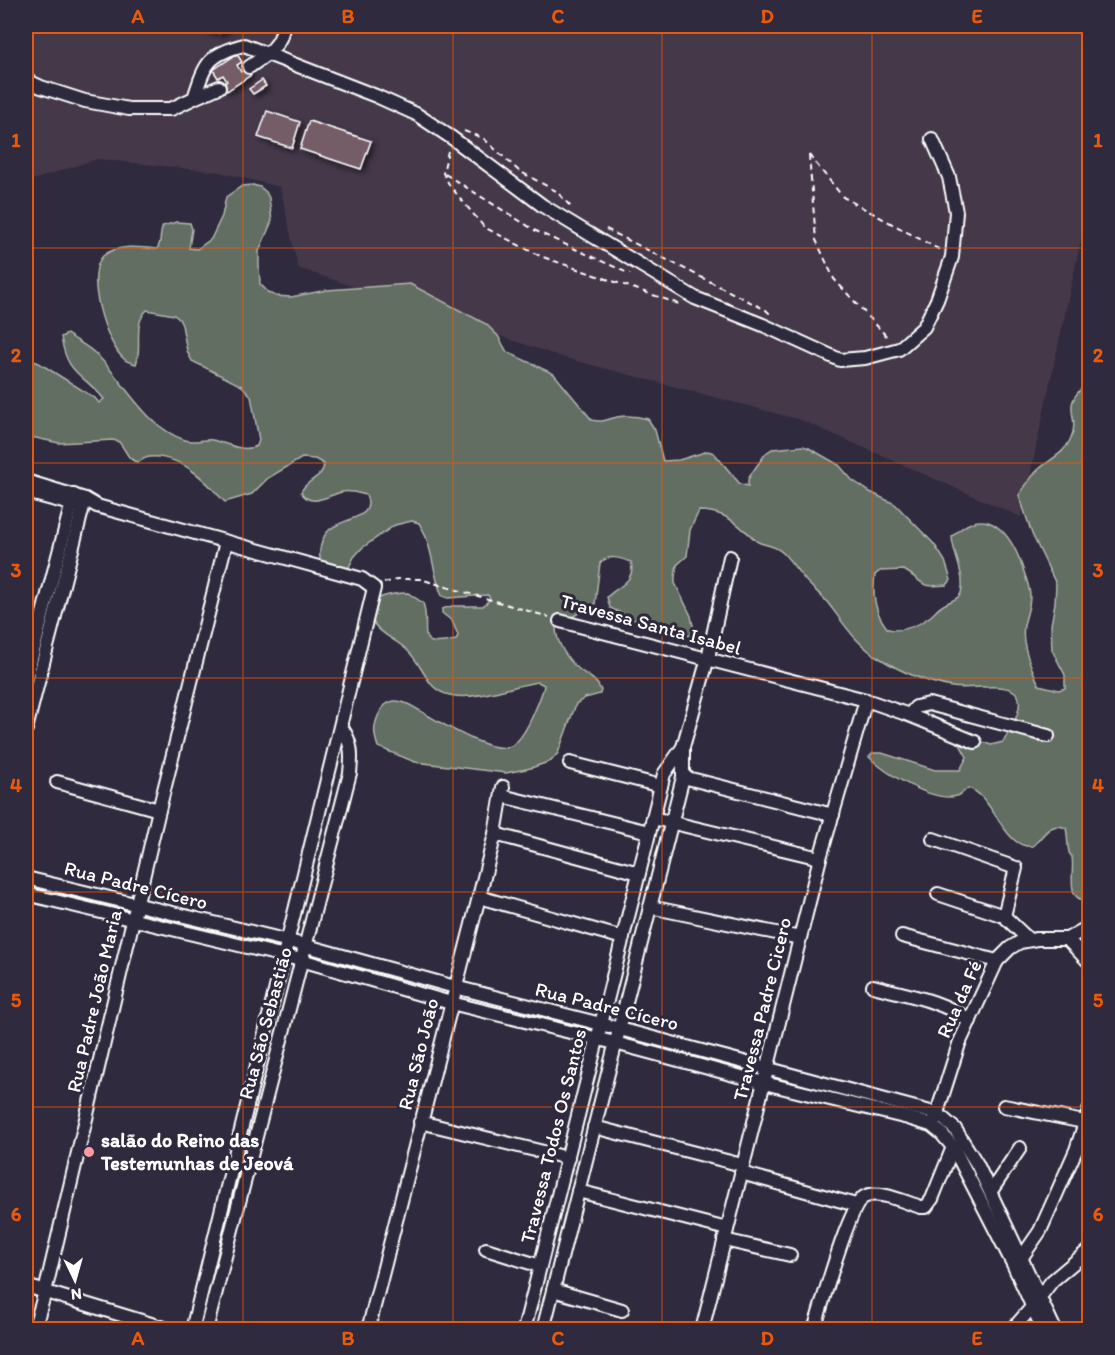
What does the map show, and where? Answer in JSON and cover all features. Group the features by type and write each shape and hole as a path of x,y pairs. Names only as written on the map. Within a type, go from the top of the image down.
{"street":[{"path":"249,67 267,55 282,37 283,26"},
{"path":"194,98 202,73 209,62 223,50 244,45 376,96 456,134 543,206 695,298 763,325 840,360 865,358 899,350 924,327 937,300 952,257 956,212 949,177 932,139"},
{"path":"26,80 85,101 129,109 171,109 219,87"},
{"path":"26,481 97,507 362,579 379,586"},
{"path":"26,492 78,501"},
{"path":"26,678 78,501"},
{"path":"26,729 78,501"},
{"name":"Rua Padre João Maria","path":"34,1329 45,1292 159,810 226,542"},
{"name":"Travessa Todos Os Santos","path":"543,1329 683,777 683,747 708,658 730,557"},
{"name":"Rua São Sebastião","path":"192,1329 379,586"},
{"name":"Travessa Santa Isabel","path":"560,621 866,700 975,742"},
{"name":"Travessa Padre Cicero","path":"702,1329 820,858 866,700"},
{"path":"909,715 916,707 929,704 1048,736"},
{"name":"Rua São Sebastião","path":"206,1329 350,773 352,753 350,742 342,728"},
{"name":"Travessa Todos Os Santos","path":"524,1329 664,774 683,747"},
{"path":"570,763 661,786"},
{"path":"683,777 833,815"},
{"path":"57,783 159,810"},
{"name":"Rua São João","path":"368,1329 495,834 502,792 650,832"},
{"path":"653,818 820,858"},
{"path":"495,834 639,873"},
{"path":"933,840 1015,867 1016,872 1004,916"},
{"name":"Rua Padre Cícero","path":"26,878 305,945 455,987 602,1023 768,1068 934,1120 955,1129 991,1191 1022,1257 1037,1302 1043,1329"},
{"name":"Rua Padre Cícero","path":"26,894 302,960 451,1003 615,1042 764,1083 908,1118 934,1120"},
{"path":"939,894 1004,916 1028,939 1067,939 1089,926"},
{"path":"479,897 623,938"},
{"path":"650,907 800,938"},
{"path":"902,936 997,961"},
{"name":"Rua da Fé","path":"934,1120 969,1021 997,961 1010,948 1028,939"},
{"path":"1067,939 1089,963"},
{"path":"873,986 939,1003 969,1021"},
{"path":"1004,1106 1084,1122"},
{"path":"1022,1257 1040,1231 1080,1140 1089,1107"},
{"name":"Rua Padre Cícero","path":"934,1120 953,1147 1054,1329"},
{"path":"420,1122 568,1158"},
{"path":"594,1127 742,1169 856,1205"},
{"path":"242,1130 257,1133"},
{"path":"814,1329 842,1240 861,1198 880,1195 921,1207 930,1204 953,1147"},
{"path":"991,1191 1020,1148"},
{"path":"578,1191 790,1255"},
{"path":"548,1234 566,1238"},
{"path":"486,1249 540,1266"},
{"path":"1012,1329 1037,1302 1052,1281 1089,1249"},
{"path":"26,1286 171,1329"},
{"path":"553,1290 622,1310"}],"path":[{"path":"577,214 556,191 519,171 483,138 456,134 443,173 450,186 484,227 540,256 687,307"},
{"path":"899,350 834,279 825,260 816,240 809,155 843,197 952,257"},
{"path":"443,173 537,231 633,275"},
{"path":"597,224 766,310 774,318"},
{"name":"Travessa Santa Isabel","path":"379,586 398,579 420,579 560,621"}],"shaded area":[{"path":"26,26 1089,26 1089,203 1021,517 801,420 565,358 298,268 280,187 219,172 97,159 26,182"}],"green space":[{"path":"242,186 260,187 269,198 272,221 259,251 259,266 260,284 269,293 291,297 327,290 410,284 486,324 498,336 507,352 554,374 592,420 602,421 629,416 648,419 655,430 663,461 679,460 708,451 714,453 740,484 748,486 751,474 766,453 772,449 803,446 839,465 852,480 870,492 895,504 934,544 945,561 951,580 947,585 931,586 923,584 904,570 880,571 875,575 874,597 877,611 888,629 899,630 914,626 930,617 944,604 958,597 961,593 962,579 952,537 965,526 976,522 987,522 996,526 1012,544 1029,586 1030,602 1023,634 1030,664 1039,685 1059,690 1065,688 1065,675 1052,650 1051,625 1056,584 1032,534 1019,495 1036,472 1067,445 1073,431 1074,398 1089,382 1089,900 1081,900 1073,891 1073,863 1068,849 1066,828 1055,826 1033,846 1023,845 1014,840 977,793 968,788 957,796 947,797 923,791 886,771 869,757 873,753 882,753 935,770 960,770 967,757 958,741 980,741 991,745 1003,742 1013,725 1018,710 1018,697 1015,692 1002,687 959,688 942,685 924,680 889,664 859,642 828,603 780,550 758,542 734,522 712,512 699,511 690,530 687,556 677,565 675,577 675,583 691,616 695,635 662,631 610,608 607,597 629,579 632,569 631,562 615,558 607,558 600,563 595,604 572,617 560,620 556,625 560,644 566,656 601,690 600,694 585,698 576,704 558,753 551,761 506,773 415,762 378,747 375,732 376,720 384,706 394,701 403,702 479,742 490,746 508,747 519,739 529,723 544,685 538,682 468,696 454,696 442,692 432,685 408,651 375,625 368,608 371,604 386,596 408,593 423,603 428,640 442,642 456,640 458,635 452,621 442,613 442,609 452,606 483,606 490,599 488,595 448,598 442,596 430,549 419,523 412,521 395,525 362,548 348,569 322,566 320,549 328,531 366,511 368,504 366,495 351,492 342,492 320,500 310,500 305,497 301,492 303,488 323,469 324,464 315,459 302,458 268,478 252,494 225,502 200,477 186,467 172,460 158,457 135,461 130,458 119,442 113,440 59,443 26,436 26,358 39,363 95,398 99,403 104,399 76,372 67,359 61,337 67,334 97,355 147,414 171,433 188,441 212,440 246,448 257,446 259,440 251,396 242,386 192,361 187,351 182,325 174,315 147,310 140,322 136,364 124,359 117,351 104,325 96,278 98,265 108,252 129,247 157,249 163,226 176,222 190,223 192,229 189,248 197,249 211,239 222,216 226,197"}],"building":[{"path":"205,26 228,26 224,31 218,33 213,29 208,32"},
{"path":"237,54 242,62 237,65 241,72 247,68 251,75 227,91 223,84 227,81 223,75 218,78 213,70"},
{"path":"262,80 266,86 253,94 249,89"},
{"path":"267,111 300,122 292,148 258,137"},
{"path":"309,121 371,141 361,169 300,149"}],"place":[{"name":"salão do Reino das Testemunhas de Jeová","path":"89,1152"}]}
